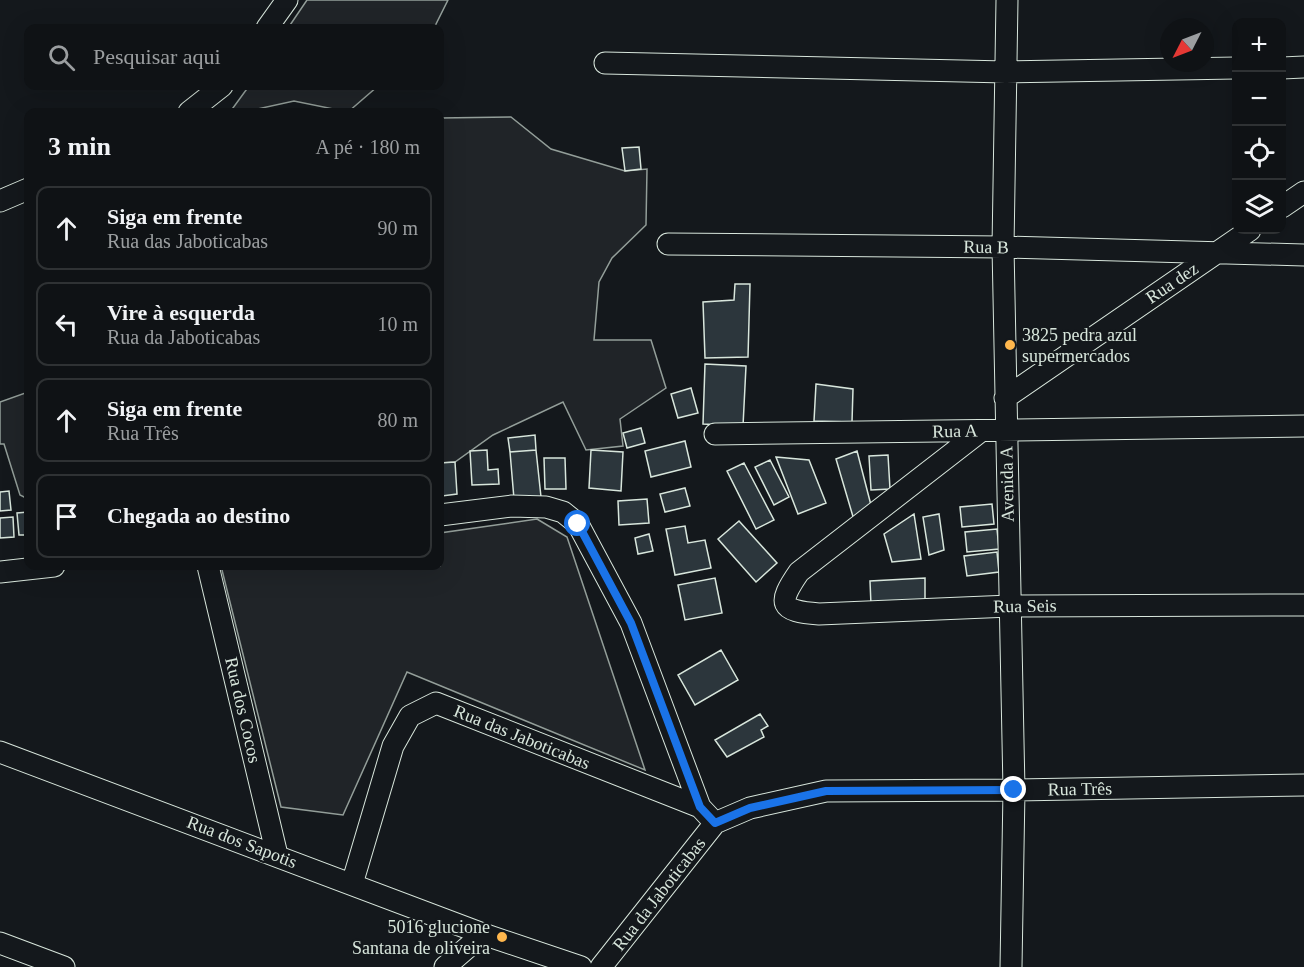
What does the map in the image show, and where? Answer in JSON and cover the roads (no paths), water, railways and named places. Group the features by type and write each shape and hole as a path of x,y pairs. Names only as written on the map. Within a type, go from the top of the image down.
{"street":[{"path":"270,24 287,0"},
{"name":"Avenida A","path":"1007,0 1003,247 1014,790 1011,967"},
{"path":"605,63 1006,72 1232,68"},
{"path":"1286,68 1304,67"},
{"path":"194,108 217,90"},
{"path":"0,201 24,191"},
{"path":"1286,204 1304,192"},
{"name":"Rua dez","path":"1005,398 1244,234"},
{"name":"Rua B","path":"668,244 1003,247 1304,255"},
{"name":"Rua A","path":"715,434 1304,426"},
{"name":"Rua Seis","path":"981,431 799,572 784,595 784,602 792,610 819,614 1011,606 1304,605"},
{"name":"Rua das Jaboticabas","path":"444,514 512,506 546,507 563,512 578,524 631,623 700,807 715,823"},
{"path":"0,572 24,569"},
{"name":"Rua dos Cocos","path":"209,570 278,855"},
{"name":"Rua das Jaboticabas","path":"352,884 393,746 410,716 436,703 700,807"},
{"name":"Rua dos Sapotis","path":"0,752 483,934 581,967"},
{"name":"Rua Três","path":"750,808 826,791 1304,785"},
{"name":"Rua da Jaboticabas","path":"601,967 715,823 750,808"},
{"path":"445,967 483,934"},
{"path":"0,943 64,967"}],"place":[{"name":"3825 pedra azul supermercados","path":"1010,345"},
{"name":"5016 glucione Santana de oliveira","path":"502,937"}]}
